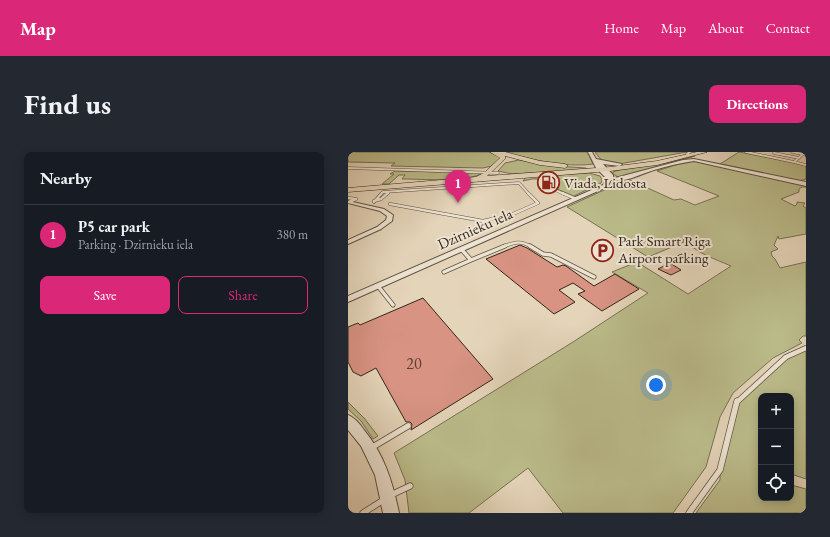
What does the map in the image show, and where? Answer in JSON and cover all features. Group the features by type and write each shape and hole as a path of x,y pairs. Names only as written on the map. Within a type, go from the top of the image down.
{"main road":[{"path":"426,183 477,177 488,173 503,157 500,154 492,152"},
{"path":"498,152 534,161"},
{"path":"497,172 508,161 523,160 612,171 620,167 699,152"},
{"path":"620,167 659,163 699,152"},
{"path":"348,189 603,169"},
{"path":"497,172 524,175"}],"street":[{"path":"590,152 603,169 616,180 683,161 694,160 806,183"},
{"path":"603,169 620,167"},
{"name":"Dzirnieku iela","path":"348,299 605,186 603,169"},
{"path":"348,201 382,210 390,215 389,221 379,228 348,242"},
{"path":"348,421 371,448 385,480 391,513"}],"lane":[{"path":"699,152 708,152"},
{"path":"746,152 805,164"},
{"path":"792,152 805,154"},
{"path":"774,153 799,158"},
{"path":"794,162 805,154"},
{"path":"348,168 488,173 497,172"},
{"path":"555,190 553,180 541,181 541,188 555,190 576,199"},
{"path":"368,206 386,192 519,183 538,203 513,214 483,221 390,204"},
{"path":"374,202 381,199 386,192"},
{"path":"444,272 517,241 524,242 543,254 551,255 594,277"},
{"path":"462,250 471,260"},
{"path":"378,286 393,305"},
{"path":"689,513 720,470 737,400 786,357 806,348"},
{"path":"371,448 408,426"},
{"path":"363,513 388,497 410,486"}],"green space":[{"path":"348,152 489,152 502,157 492,166 483,168 391,166 395,163 348,162"},
{"path":"501,152 588,152 593,164 559,164"},
{"path":"595,152 687,152 619,164 602,161"},
{"path":"739,152 806,165 806,179 799,181 720,164"},
{"path":"695,156 620,178 613,174 613,172 619,170 665,163"},
{"path":"519,160 555,166 586,168 588,170 512,174 498,171 505,163"},
{"path":"688,161 697,161 806,186 799,189 799,192 781,199 795,206 797,202 805,203 803,206 806,208 806,234 779,239 778,236 774,245 778,249 771,252 780,268 806,262 806,336 803,336 799,340 802,343 773,358 733,393 720,417 706,467 673,513 563,513 528,468 469,513 409,513 405,480 394,453 573,342 648,293 612,272 637,262 688,294 731,266 700,252 683,239 684,242 648,257 567,207 628,179 674,200 681,199 695,205 719,196 657,171"},
{"path":"395,171 483,173 465,178 444,180 402,179 405,175 399,175 389,184 382,184 394,174 390,174"},
{"path":"589,173 600,176 602,180 601,183 574,196 557,189 554,179 532,179 523,181 526,177"},
{"path":"806,348 806,479 794,475 794,393 758,393 758,501 794,501 794,486 806,489 806,513 696,513 720,480 720,470 737,400 786,357"},
{"path":"348,402 364,418 378,436 373,439 361,421 348,409"}],"building":[{"path":"520,245 557,267 563,265 566,266 594,286 615,274 639,289 602,311 578,294 585,291 573,283 559,290 575,302 554,314 486,259"},
{"path":"682,254 691,260 682,264 672,258"},
{"path":"670,263 681,270 671,275 658,269"},
{"path":"423,298 493,379 411,430 412,424 410,422 406,422 376,368 361,376 353,372 348,362 348,327 358,323 360,325"}],"place":[{"name":"Viada, Lidosta","path":"548,183"},
{"name":"P5 car park","path":"458,203"},
{"name":"Park Smart Riga Airport parking","path":"603,250"}]}
